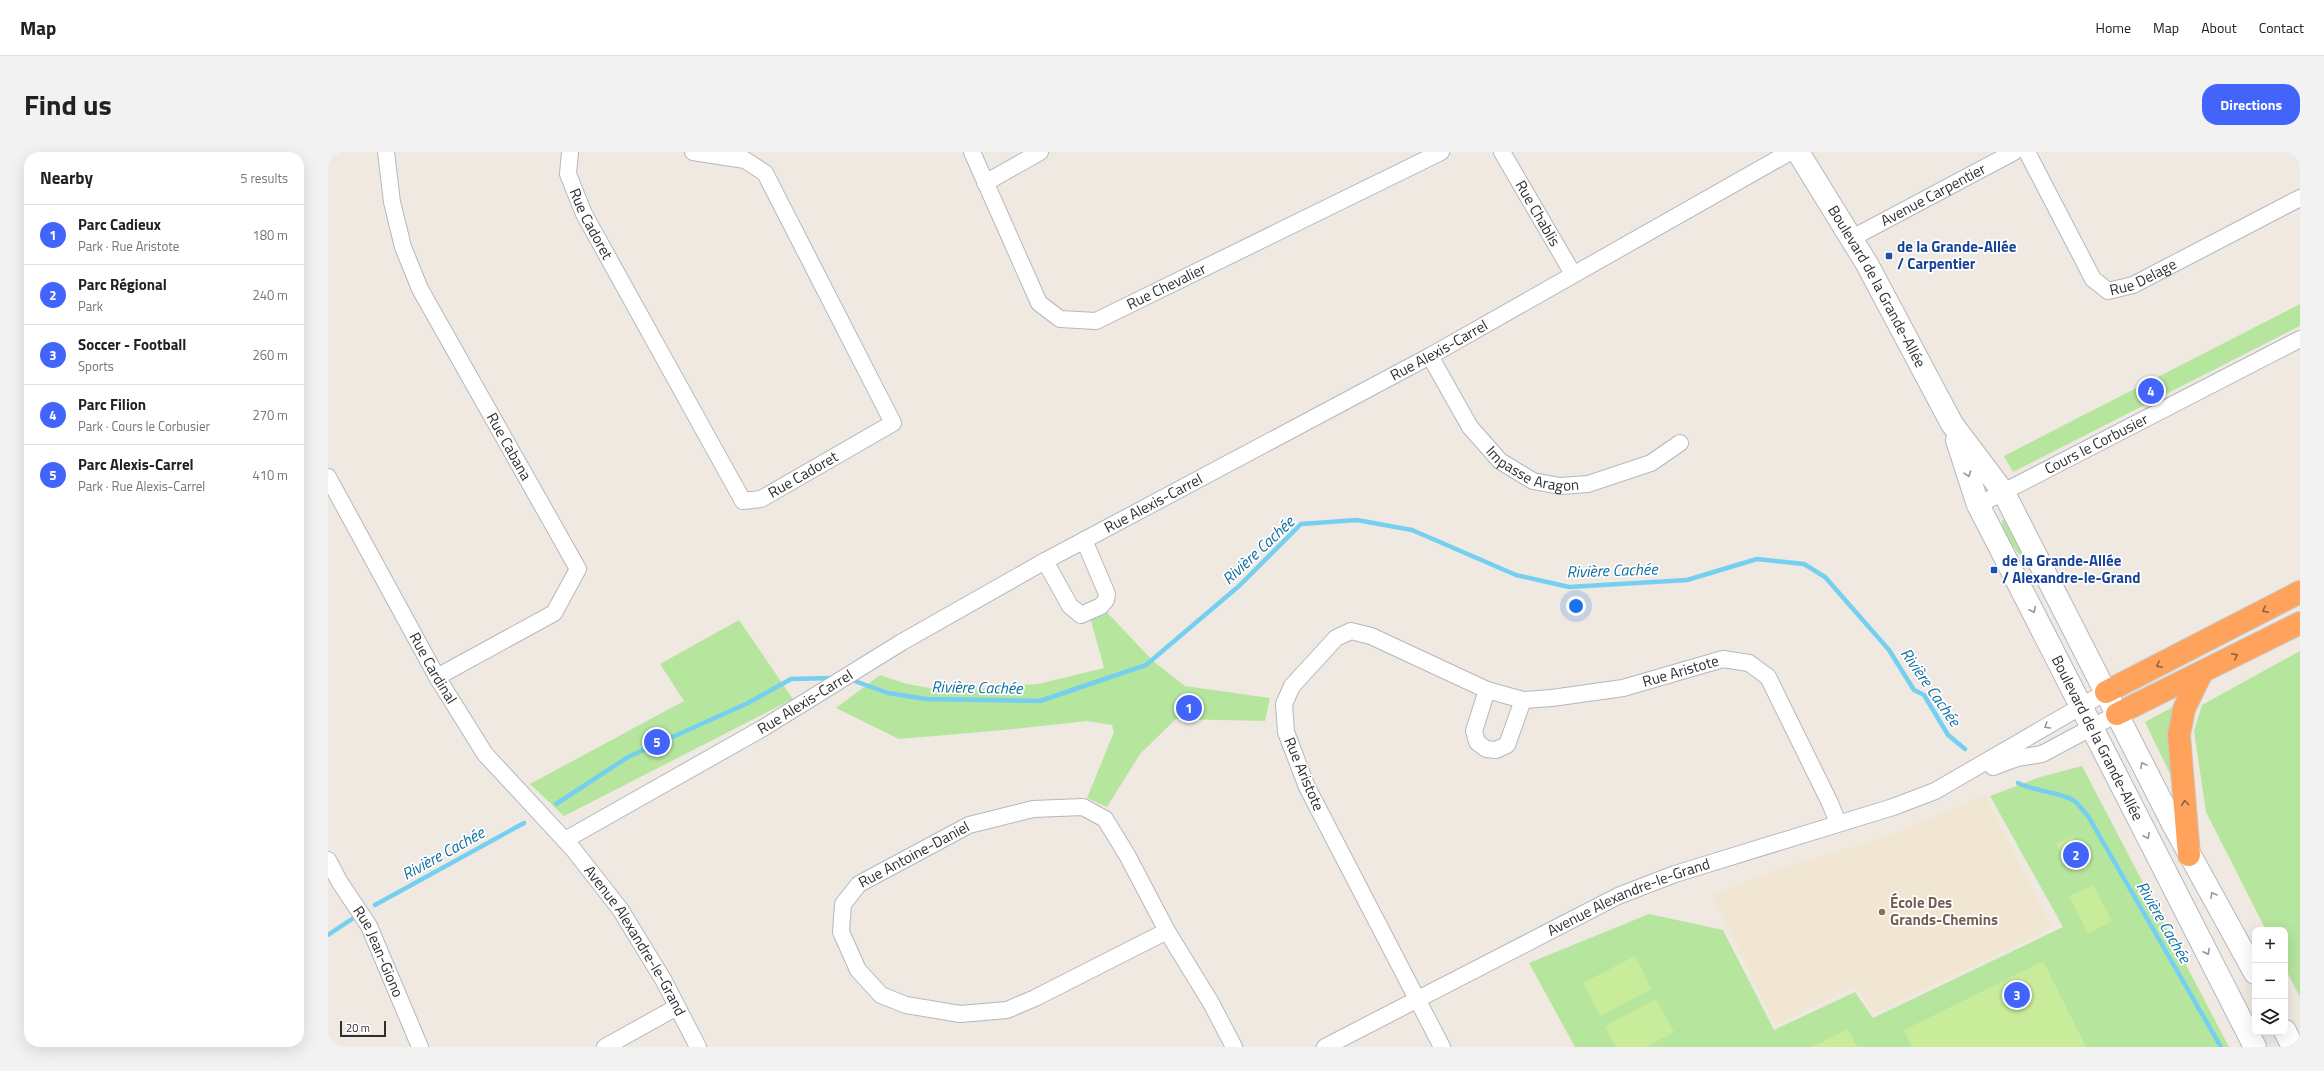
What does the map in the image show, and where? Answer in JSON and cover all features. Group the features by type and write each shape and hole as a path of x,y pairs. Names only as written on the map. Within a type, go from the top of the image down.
{"highway":[{"path":"2106,692 2300,592"},
{"path":"2117,714 2300,623"},
{"path":"2189,855 2179,735 2184,709 2200,674"}],"street":[{"name":"Rue Cabana","path":"386,152 392,202 403,247 420,289 578,569 554,613 437,677"},
{"name":"Rue Cadoret","path":"570,152 568,174 584,214 743,501 761,499 892,423 765,173 745,160 693,152"},
{"name":"Rue Chevalier","path":"972,152 1039,303 1060,319 1096,321 1441,152"},
{"path":"985,183 1040,152"},
{"name":"Rue Chablis","path":"1502,152 1573,274"},
{"name":"Rue Alexis-Carrel","path":"565,840 762,728 902,642 1045,561 1430,356 1790,152"},
{"name":"Boulevard de la Grande-Allée","path":"1798,152 1852,238 1952,424 2004,493 2189,855 2252,968"},
{"name":"Avenue Carpentier","path":"1852,238 2014,152"},
{"name":"Rue Delage","path":"2027,152 2093,279 2108,291 2133,285 2300,198"},
{"name":"Cours le Corbusier","path":"1978,505 2004,493 2300,339"},
{"name":"Impasse Aragon","path":"1430,356 1470,427 1500,461 1534,481 1560,486 1588,484 1651,463 1680,443"},
{"name":"Boulevard de la Grande-Allée","path":"1952,424 1978,505 2255,1047"},
{"name":"Rue Cardinal","path":"328,477 437,677 486,754 565,840"},
{"path":"1045,561 1070,606 1081,615 1094,610 1106,600 1107,594 1084,540"},
{"name":"Rue Aristote","path":"1442,1047 1306,787 1286,732 1284,704 1292,686 1336,638 1351,631 1371,636 1488,690 1523,700 1552,698 1623,688 1722,659 1749,663 1768,677 1830,803 1838,824"},
{"path":"1488,690 1474,732 1477,742 1486,749 1496,750 1507,745 1523,700"},
{"name":"Avenue Alexandre-le-Grand","path":"1947,785 2106,692"},
{"name":"Avenue Alexandre-le-Grand","path":"1325,1047 1618,896 1687,870 1915,800 1947,785 2010,760 2042,754 2091,726 2117,714"},
{"name":"Rue Antoine-Daniel","path":"1167,931 1035,998 1007,1010 960,1014 906,1005 881,995 858,970 841,932 843,904 859,884 969,825 1033,808 1083,807 1105,819 1127,855 1167,931 1211,1002 1234,1047"},
{"name":"Avenue Alexandre-le-Grand","path":"565,840 620,909 677,1007 698,1047"},
{"name":"Rue Jean-Giono","path":"328,860 339,881 369,926 420,1047"},
{"path":"604,1047 677,1007"},
{"path":"2287,1035 2293,1047"}],"shaded area":[{"name":"École Des Grands-Chemins","path":"1985,795 2052,928 1873,1014 1856,986 1775,1025 1712,895 1784,868 1894,834"}],"green space":[{"path":"2300,304 2300,326 2013,472 2004,456"},
{"path":"2006,518 2032,572 2003,533 2002,521"},
{"path":"1101,606 1153,661 1185,686 1270,698 1265,721 1176,719 1140,754 1107,807 1087,798 1114,732 1112,725 1087,721 899,739 836,708 880,675 907,684 947,691 1038,684 1104,668 1090,617"},
{"path":"739,620 793,699 564,816 530,784 684,701 660,664"},
{"path":"2300,651 2300,997 2288,974 2288,927 2264,927 2206,812 2194,731 2202,705"},
{"path":"2173,707 2172,778 2145,722"},
{"path":"2082,766 2229,1047 1575,1047 1529,963 1649,914 1723,930 1774,1030 1855,992 1873,1018 2063,927 1990,796 2040,777"},
{"path":"2073,836 2091,866 2075,875 2056,844"},
{"path":"2093,885 2112,921 2088,934 2069,896"},
{"path":"1635,956 1652,989 1600,1016 1583,983"},
{"path":"2043,961 2086,1047 1912,1047 1904,1030"},
{"path":"1656,999 1674,1032 1646,1047 1616,1047 1605,1026"},
{"path":"1848,1029 1857,1047 1812,1047"}],"waterway":[{"name":"Rivière Cachée","path":"849,679 888,693 926,699 1040,701 1146,665 1239,586 1301,524 1357,520 1412,530 1516,575 1569,587 1687,580 1757,559 1804,564 1825,577 1889,650 1914,690 1924,695 1948,735 1965,749"},
{"name":"Rivière Cachée","path":"556,804 628,757 748,703 791,679 834,678"},
{"name":"Rivière Cachée","path":"2018,783 2073,800 2088,816 2221,1047"},
{"name":"Rivière Cachée","path":"375,905 524,823"},
{"name":"Rivière Cachée","path":"328,935 352,919"}],"place":[{"name":"de la Grande-Allée / Carpentier","path":"1889,256"},
{"name":"Parc Filion","path":"2151,391"},
{"name":"de la Grande-Allée / Alexandre-le-Grand","path":"1994,570"},
{"name":"Parc Cadieux","path":"1189,708"},
{"name":"Parc Alexis-Carrel","path":"657,742"},
{"name":"Parc Régional","path":"2076,855"},
{"name":"École Des Grands-Chemins","path":"1882,912"},
{"name":"Soccer - Football","path":"2017,995"}]}
